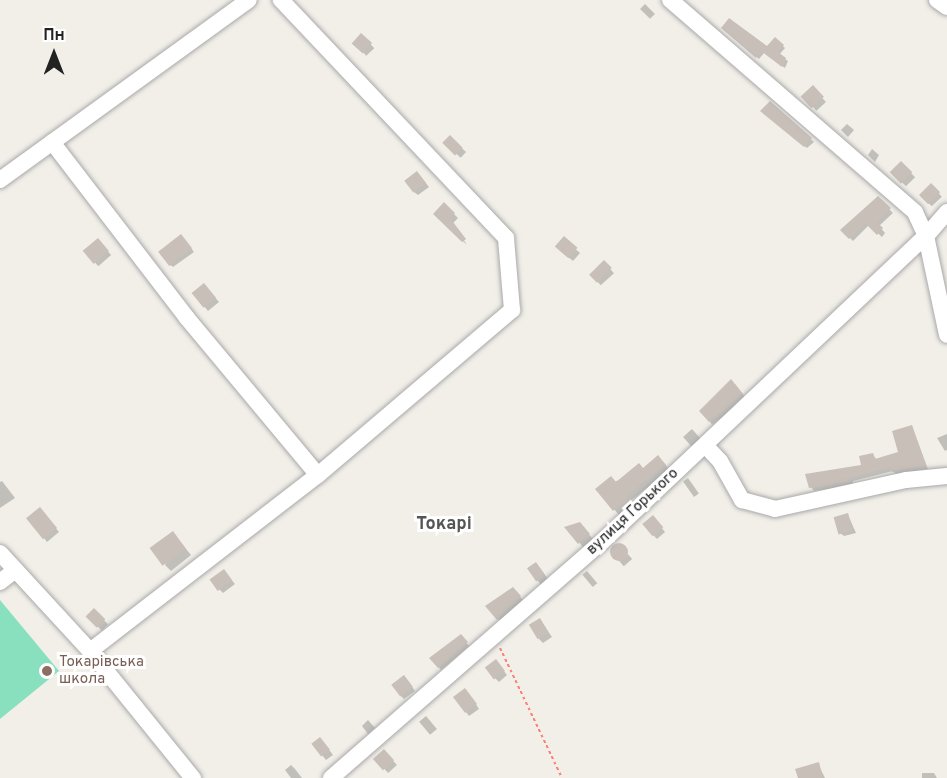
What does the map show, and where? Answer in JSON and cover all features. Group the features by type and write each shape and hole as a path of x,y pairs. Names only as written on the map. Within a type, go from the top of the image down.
{"street":[{"path":"0,180 249,0"},
{"path":"90,651 318,475 512,310 506,238 281,0"},
{"path":"670,0 915,212 926,236 947,335"},
{"path":"937,0 947,7"},
{"path":"52,142 187,318 318,475"},
{"name":"вулиця Горького","path":"331,778 495,638 705,445 926,236 947,212"},
{"path":"705,445 720,461 742,500 775,509 906,480 947,476"},
{"path":"0,554 90,651 193,778"},
{"path":"0,582 14,571"}],"path":[{"path":"495,638 562,778"}],"green space":[{"path":"0,600 59,671 0,719"}],"building":[{"path":"729,18 767,46 775,37 784,45 778,52 786,58 782,67 761,51 756,58 721,28"},
{"path":"361,33 372,43 363,53 352,43"},
{"path":"813,85 824,97 811,108 801,97"},
{"path":"770,101 812,138 804,147 760,111"},
{"path":"450,135 463,148 455,156 442,143"},
{"path":"901,161 912,172 901,184 890,172"},
{"path":"417,171 426,183 413,193 404,181"},
{"path":"931,183 940,192 928,204 919,195"},
{"path":"878,196 891,208 877,222 883,228 877,235 865,223 849,239 840,230"},
{"path":"444,202 455,213 450,218 466,239 462,242 433,214"},
{"path":"181,234 192,248 169,266 158,252"},
{"path":"564,236 578,248 568,258 555,247"},
{"path":"98,238 109,251 94,264 83,251"},
{"path":"604,260 612,268 597,283 589,275"},
{"path":"204,283 216,298 204,308 192,293"},
{"path":"731,379 743,394 709,422 699,411"},
{"path":"912,425 926,465 892,472 891,467 850,478 850,482 809,488 805,474 861,465 859,456 873,453 875,459 898,452 892,431"},
{"path":"658,455 666,465 626,496 629,499 613,511 595,489 611,476 616,482 639,463 643,468"},
{"path":"40,507 57,528 43,539 26,518"},
{"path":"848,513 853,530 839,534 834,517"},
{"path":"653,515 663,527 653,536 642,524"},
{"path":"580,522 590,534 578,544 564,527"},
{"path":"173,531 186,549 162,566 150,548"},
{"path":"619,543 625,546 628,552 625,558 619,561 613,558 610,552 613,546"},
{"path":"536,562 545,575 536,581 527,568"},
{"path":"224,569 232,580 218,591 209,580"},
{"path":"513,587 521,596 497,620 485,606"},
{"path":"94,608 105,619 97,628 86,616"},
{"path":"540,618 549,633 538,639 529,625"},
{"path":"461,634 468,642 438,668 429,658"},
{"path":"496,659 505,671 494,679 485,667"},
{"path":"404,675 413,687 400,697 391,685"},
{"path":"465,688 477,704 465,713 453,697"},
{"path":"320,737 330,750 321,756 311,744"},
{"path":"384,749 394,760 383,770 373,759"},
{"path":"819,762 823,778 798,778 795,769"}],"place":[{"name":"Токарівська школа","path":"47,671"}],"district":[{"name":"Токарі","path":"444,525"}]}
